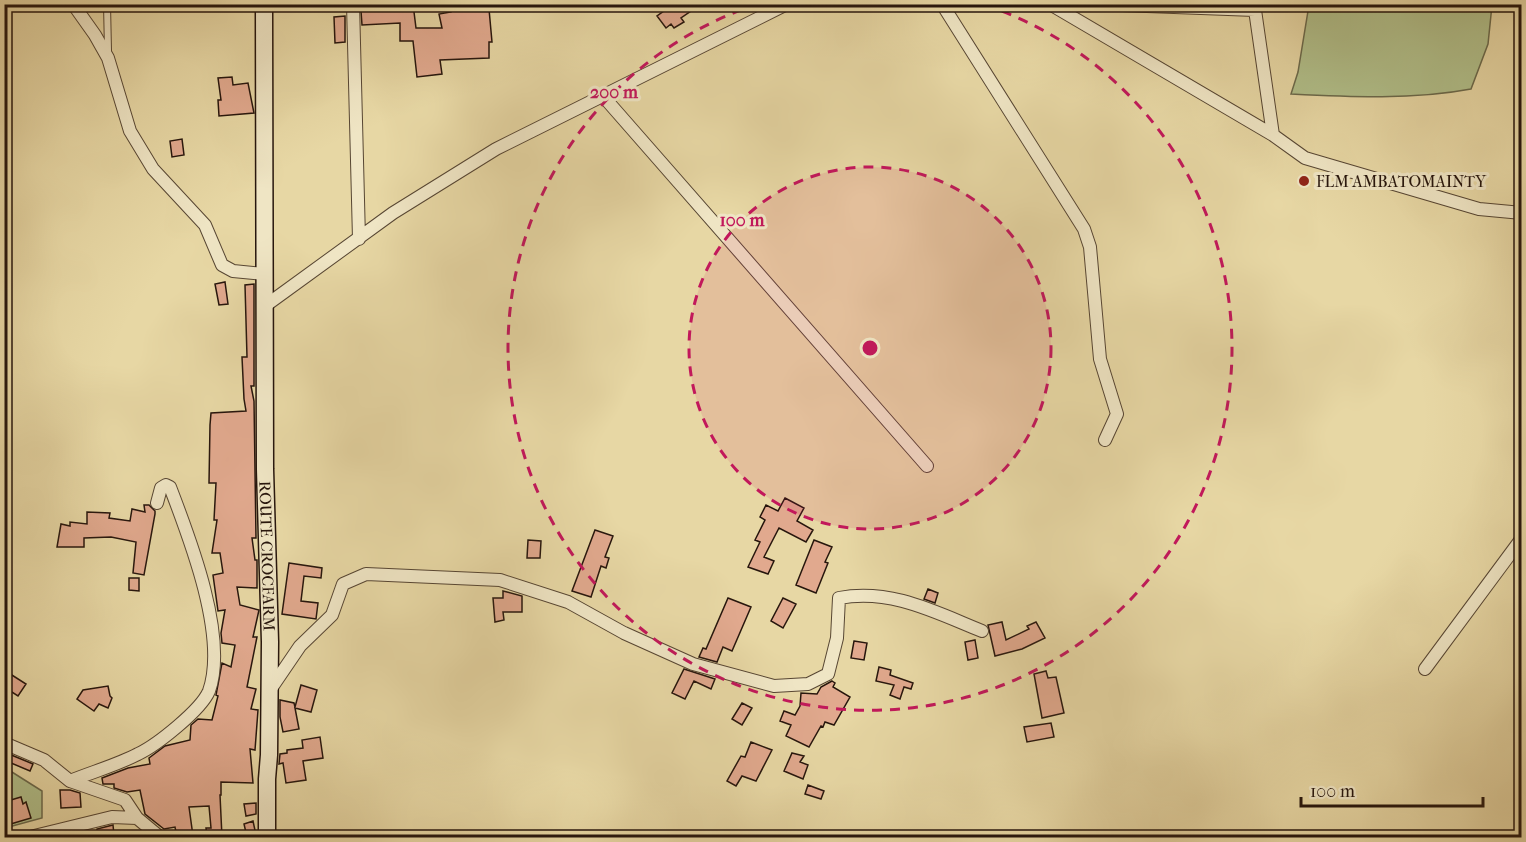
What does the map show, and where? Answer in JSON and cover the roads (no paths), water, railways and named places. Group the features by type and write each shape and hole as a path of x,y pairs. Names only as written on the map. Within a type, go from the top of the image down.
{"street":[{"path":"73,4 96,35 108,58 130,131 153,169 205,225 222,265 233,271 264,274"},
{"name":"ROUTE CROCFARM","path":"264,4 265,469 270,690 267,837"},
{"path":"353,4 359,239"},
{"path":"266,306 393,213 496,150 787,4"},
{"path":"942,4 1084,229 1090,247 1100,359 1117,414 1105,440"},
{"path":"1050,4 1273,135 1305,158 1479,209 1521,213"},
{"path":"1093,4 1255,10 1273,135"},
{"path":"603,96 927,466"},
{"path":"70,781 139,754 191,716 208,692 214,660 212,625 201,580 182,517 170,487 166,485 161,488 157,503"},
{"path":"1425,669 1521,538"},
{"path":"270,690 300,646 332,615 343,584 366,574 500,580 568,602 624,633 693,664 774,686 808,684 828,674 837,638 839,598 884,596 930,610 982,631"},
{"path":"4,743 44,760 70,781 125,800 136,818 161,837"},
{"path":"26,837 112,818 136,818"}],"lane":[{"path":"107,4 108,58"}],"place":[{"name":"FLM AMBATOMAINTY","path":"1304,181"}]}
